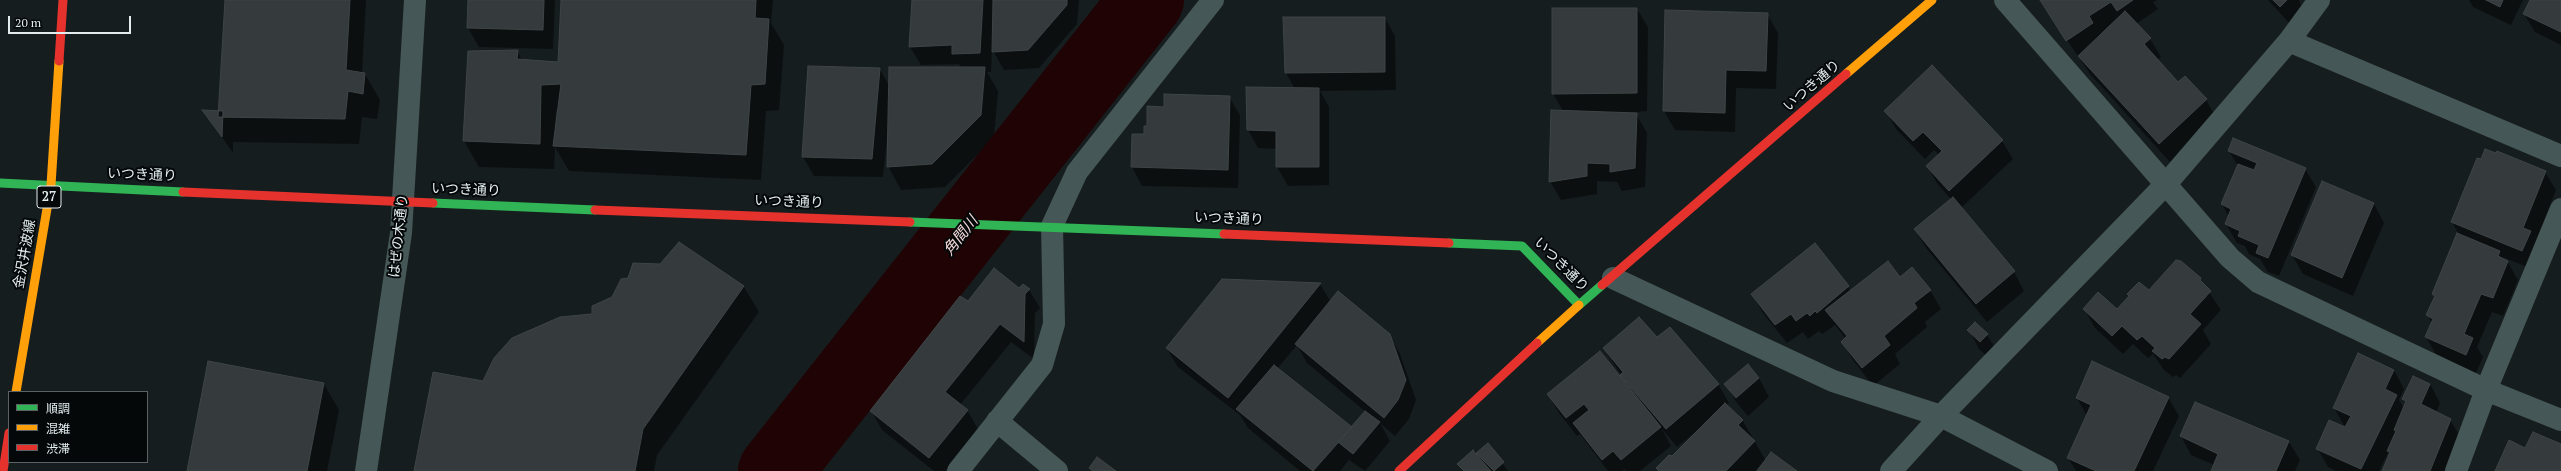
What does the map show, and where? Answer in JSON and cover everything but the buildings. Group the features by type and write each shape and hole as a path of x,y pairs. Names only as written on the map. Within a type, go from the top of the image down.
{"street":[{"name":"金沢井波線","path":"16,391 51,185 63,0"},
{"name":"はぜの木通り","path":"366,471 394,285 403,202 415,0"},
{"path":"958,471 1042,365 1054,324 1052,226 1077,172 1213,0"},
{"name":"いつき通り","path":"0,183 403,202 1010,224 1522,246 1579,305 1613,278 1932,0"},
{"path":"2005,0 2230,258 2258,282 2486,390 2561,420"},
{"path":"1891,471 1941,416 2166,184 2289,41 2319,0"},
{"path":"2289,41 2561,156"},
{"path":"2456,471 2486,390 2561,209"},
{"path":"1613,278 1833,381 1941,416 2047,471"},
{"path":"1399,471 1579,305"},
{"path":"997,421 1057,471"},
{"path":"3,471 8,439"}],"waterway":[{"name":"角間川","path":"775,471 1147,0"}],"traffic: fast":[{"path":"0,183 183,192"},
{"path":"433,203 595,210"},
{"path":"910,222 1224,234"},
{"path":"1449,243 1522,246 1579,305 1602,285"}],"traffic: slow":[{"path":"1846,74 1932,0"},
{"path":"16,391 51,185 59,61"},
{"path":"1537,343 1579,305"}],"traffic: jam":[{"path":"59,61 63,0"},
{"path":"1602,285 1846,74"},
{"path":"183,192 433,203"},
{"path":"595,210 910,222"},
{"path":"1224,234 1449,243"},
{"path":"1399,471 1537,343"},
{"path":"3,471 8,439"}]}
